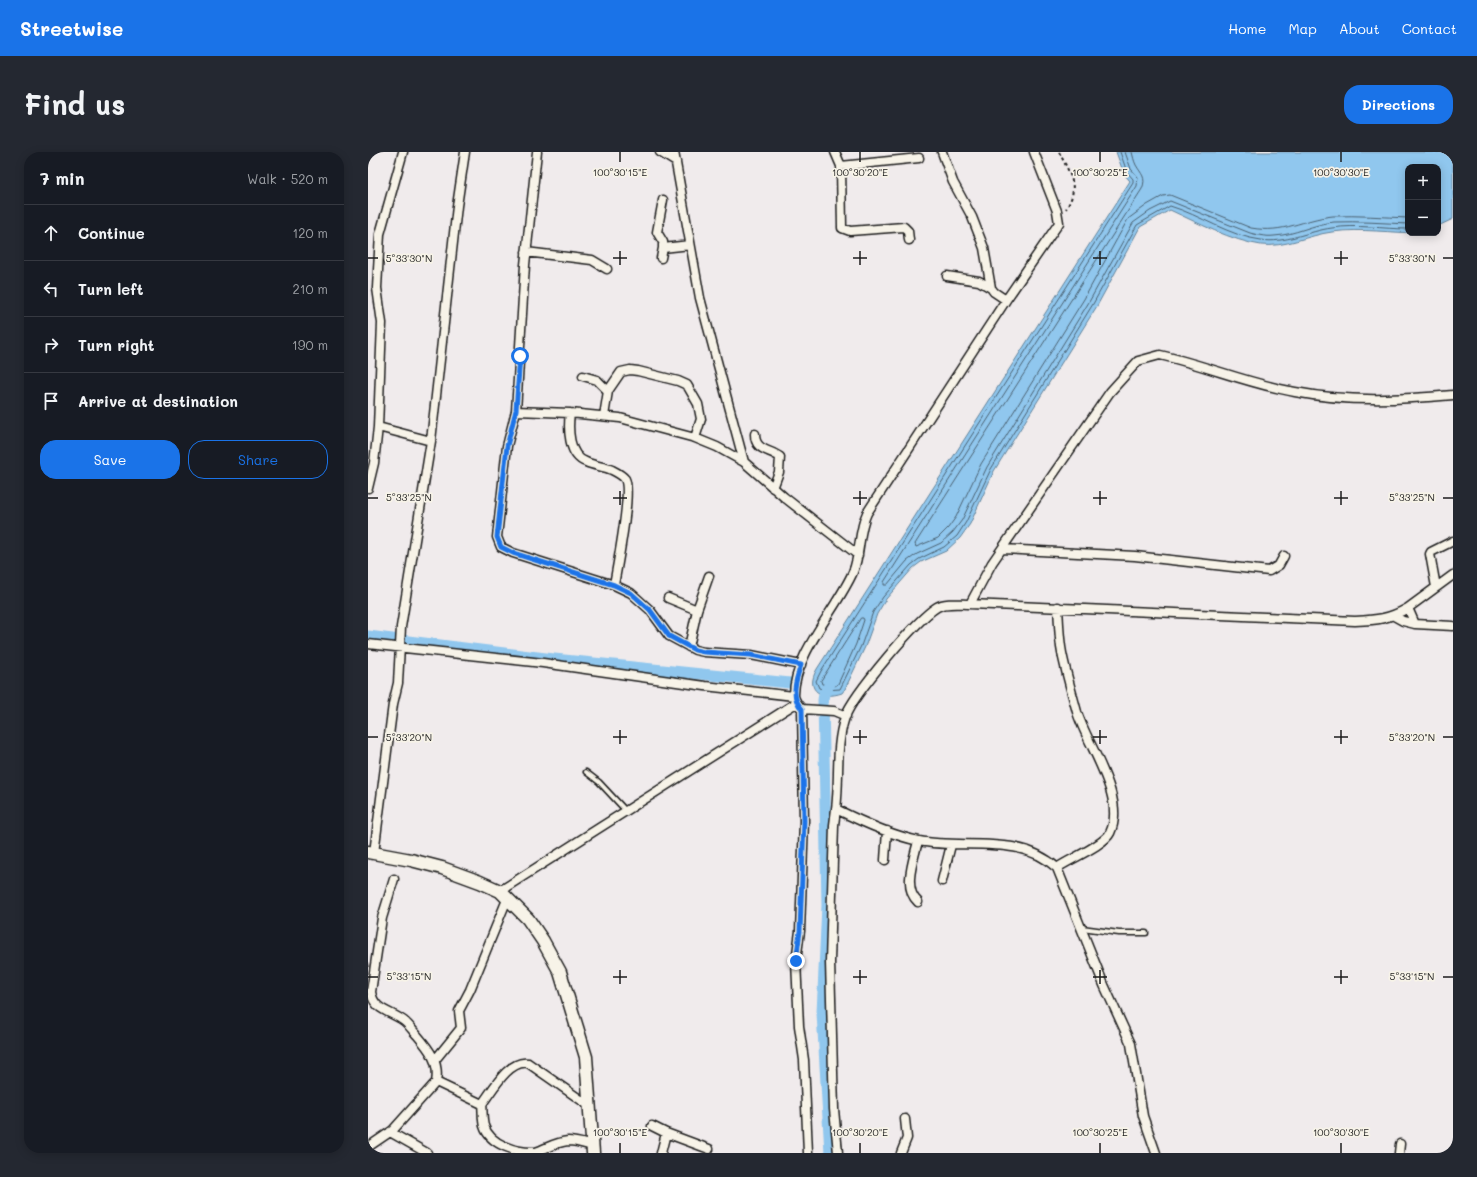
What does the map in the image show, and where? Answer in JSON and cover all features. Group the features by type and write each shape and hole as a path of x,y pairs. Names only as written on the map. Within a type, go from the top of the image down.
{"main road":[{"path":"371,853 411,860 442,868 504,894 528,919 560,972 586,1057 593,1149"}],"street":[{"path":"368,488 374,464 378,427 382,323 377,288 379,239 403,152"},
{"path":"371,853 393,704 398,683 401,627 431,441 464,152"},
{"path":"537,152 526,252 516,410 507,446 497,537 498,543 501,547 513,553 614,585 639,598 669,636 689,647 704,652 751,655 801,665"},
{"path":"660,152 676,162"},
{"path":"674,152 700,298 744,462"},
{"path":"835,152 841,166 841,225 843,230 850,231 904,227 908,231 909,240"},
{"path":"942,152 953,182 972,217 984,248 991,288"},
{"path":"808,1153 804,1060 799,1026 796,961 800,931 804,821 797,703 798,674 809,647 845,587 858,555 861,531 867,513 1006,300 1060,223 1034,152"},
{"path":"841,166 919,158"},
{"path":"661,258 663,242 657,232 664,200"},
{"path":"663,248 690,245"},
{"path":"526,252 592,260 608,269"},
{"path":"947,276 979,281 1006,300"},
{"path":"970,604 992,563 1110,392 1138,361 1148,357 1160,355 1266,386 1322,396 1385,400 1453,395"},
{"path":"604,416 608,391 621,372 630,370 678,381 687,385 698,404 701,419 695,438"},
{"path":"583,376 597,380 608,391"},
{"path":"516,410 604,416 646,424 695,438 717,447 744,462 773,488 858,555"},
{"path":"570,413 569,433 577,456 585,462 601,466 620,474 625,479 627,501 614,585"},
{"path":"378,427 431,441"},
{"path":"755,434 756,444 780,457 779,472 773,488"},
{"path":"1436,587 1430,554 1453,540"},
{"path":"1002,549 1135,556 1269,571 1279,565 1284,556"},
{"path":"838,1153 834,1109 830,962 833,832 836,809 839,743 846,716 881,665 918,623 937,607 944,605 970,604 1355,621 1380,620 1394,616 1408,608 1453,575"},
{"path":"689,647 697,610 709,576"},
{"path":"668,598 697,610"},
{"path":"1057,868 1102,843 1110,834 1114,818 1113,806 1106,780 1078,714 1067,675 1061,652 1058,607"},
{"path":"1408,608 1415,624"},
{"path":"1394,616 1403,621 1415,624 1453,626"},
{"path":"368,644 399,646 543,663 705,686 797,703 811,710 834,711 846,716"},
{"path":"435,1060 461,1028 459,1012 470,990 504,894 626,812 746,734 797,703"},
{"path":"836,809 887,831 918,841 951,845 1007,846 1022,848 1048,860 1057,868 1104,985 1131,1044 1143,1116 1156,1153"},
{"path":"885,860 887,831"},
{"path":"918,841 910,882 912,895 918,902"},
{"path":"942,881 951,845"},
{"path":"368,1147 390,1132 436,1082 437,1071 435,1060 430,1050 404,1022 378,1007 372,999 371,992 382,918 394,879"},
{"path":"591,1107 528,1063 524,1062 516,1064 504,1075 482,1104 484,1125 493,1140 507,1149 517,1153 534,1153 556,1143 568,1141 593,1149"},
{"path":"436,1082 482,1104"},
{"path":"901,1153 906,1138 906,1120"},
{"path":"652,1126 666,1133 710,1149"},
{"path":"390,1132 427,1153"},
{"path":"661,1153 666,1133"},
{"path":"1399,1153 1400,1144"}],"lane":[{"path":"586,772 599,782 626,812"},
{"path":"1082,928 1119,933 1146,933"}],"path":[{"path":"1059,152 1068,171 1074,194 1060,223"}],"water":[{"path":"1116,152 1453,152 1453,219 1441,225 1441,164 1405,164 1405,233 1343,231 1332,232 1279,245 1261,245 1238,240 1170,210 1140,227 1097,306 994,471 970,524 960,538 946,551 921,562 913,568 886,599 877,614 865,647 842,693 828,695 817,692 813,683 817,669 1130,181 1124,174"}],"waterway":[{"path":"368,636 554,659 790,683"},
{"path":"830,1153 822,1013 827,905 823,700 824,694 831,682"}],"route":[{"path":"520,356 516,410 507,446 497,537 498,543 501,547 513,553 614,585 631,593 639,598 650,610 669,636 695,650 775,658 801,665 794,696 796,703 802,709 804,757 804,821 800,931 796,961"}]}
